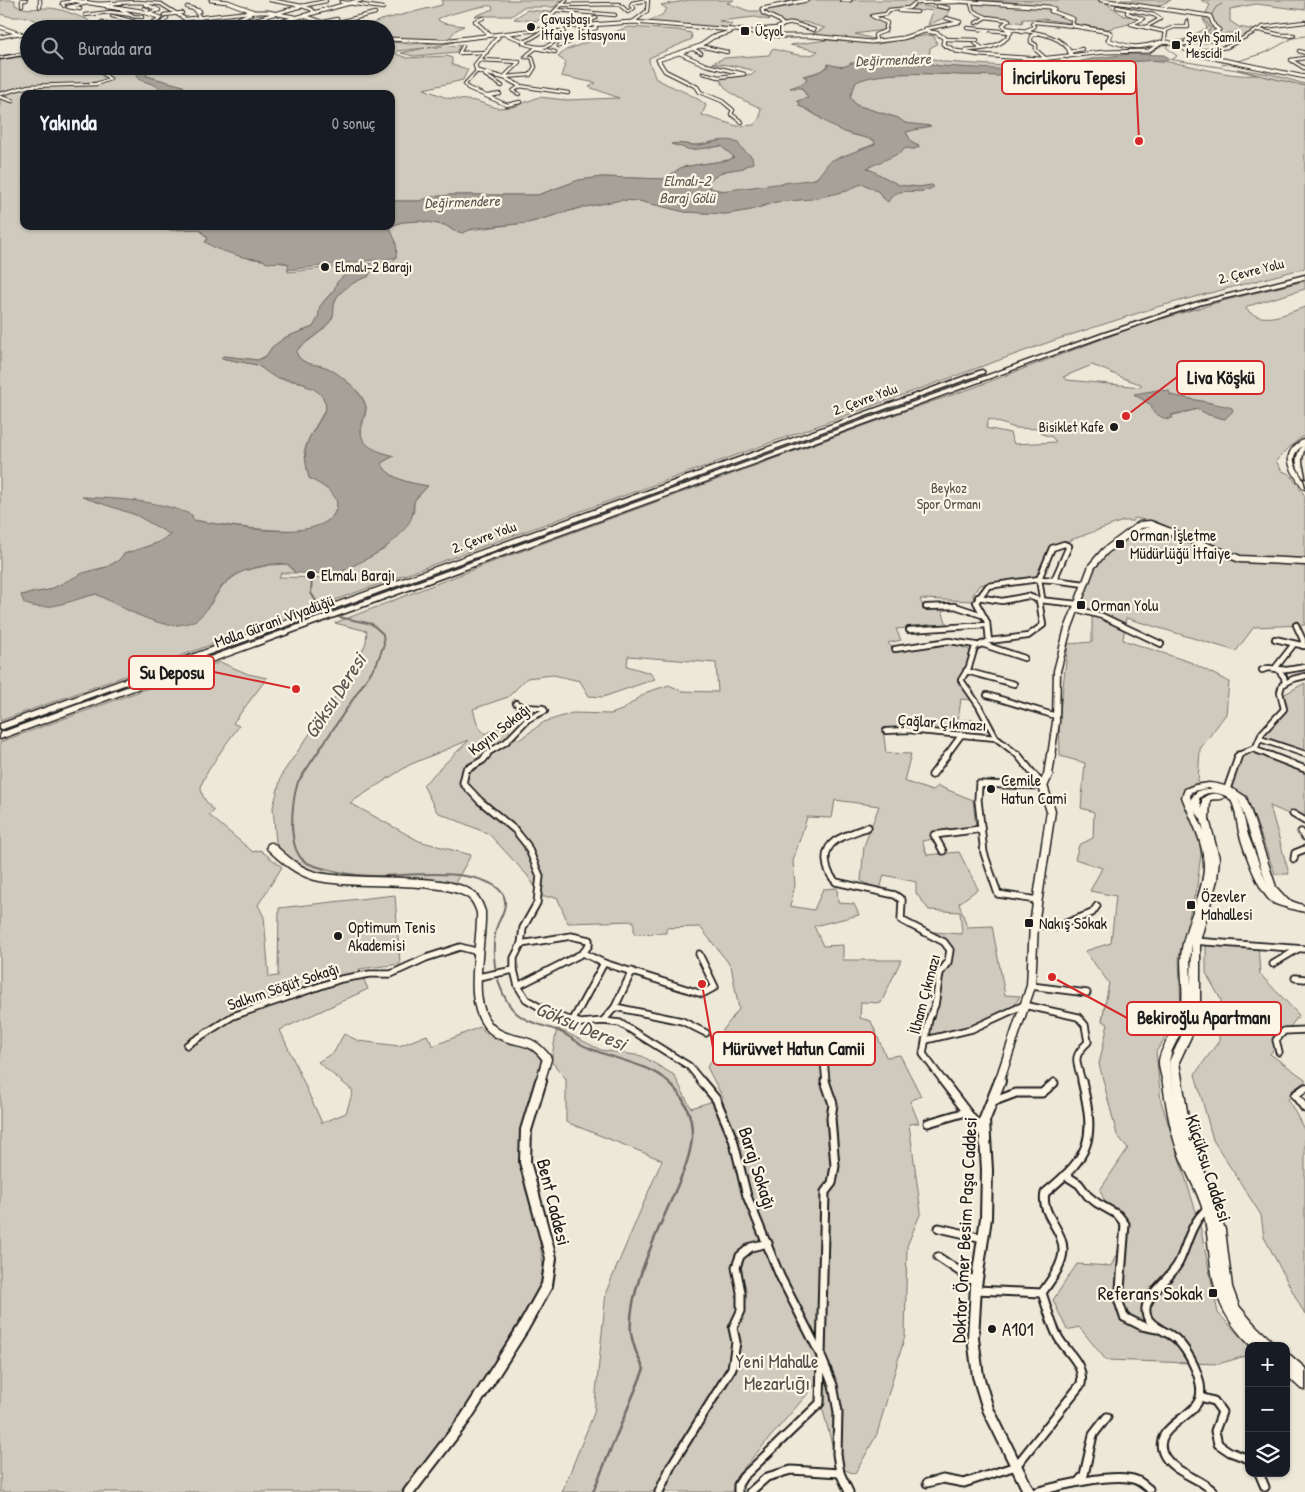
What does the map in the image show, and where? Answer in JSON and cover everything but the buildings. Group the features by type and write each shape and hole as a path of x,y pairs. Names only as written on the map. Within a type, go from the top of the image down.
{"highway":[{"name":"2. Çevre Yolu","path":"443,571 1117,324 1220,293 1305,272"},
{"name":"2. Çevre Yolu","path":"443,571 1106,334 1191,306 1277,283 1305,278"},
{"name":"Molla Gürani Viyadüğü","path":"82,702 443,571"},
{"path":"0,728 82,702"},
{"path":"0,736 82,702"}],"main road":[{"path":"0,58 20,55"},
{"path":"1305,443 1298,461 1305,476"},
{"path":"1305,443 1292,453 1290,460 1292,468 1305,487"},
{"name":"Küçüksu Caddesi","path":"1265,1342 1234,1309 1227,1287 1220,1230 1192,1155 1184,1123 1174,1062 1190,1028 1195,1005 1192,941 1207,876 1207,854 1202,836 1186,797 1188,791 1194,787 1216,786 1234,792 1243,799 1272,888 1285,902 1293,906"},
{"name":"Küçüksu Caddesi","path":"1192,941 1213,880 1215,858 1205,819 1197,807 1195,799 1198,794 1204,791 1218,791 1230,795 1236,802 1244,835 1264,888 1275,902 1305,909"},
{"name":"Küçüksu Caddesi","path":"1211,1209 1220,1290 1229,1312 1246,1335 1254,1342"},
{"path":"1290,1362 1305,1375"},
{"path":"1290,1372 1305,1385"}],"street":[{"path":"22,5 22,0 26,0"},
{"path":"40,0 40,7"},
{"path":"71,0 147,13 160,20"},
{"path":"113,0 121,1"},
{"path":"95,4 144,0 157,2 170,9 183,12 164,15"},
{"path":"211,0 229,1 252,12"},
{"path":"270,0 321,11"},
{"path":"312,9 330,2 322,0"},
{"path":"288,20 361,0"},
{"path":"619,4 630,12 634,8 631,6 632,3 647,0 647,10 633,22"},
{"path":"783,24 761,10 807,0"},
{"path":"842,0 850,0"},
{"path":"941,0 971,4 1010,4 1052,8 1051,12 1054,14 1073,19 1072,23 1074,26"},
{"path":"1101,0 1210,16 1214,26 1219,30 1203,40 1178,45"},
{"path":"64,6 62,3 76,1"},
{"path":"240,20 275,14 326,1"},
{"path":"549,28 549,17 565,1 585,2"},
{"path":"561,5 619,4 623,1"},
{"path":"80,9 68,7 85,2"},
{"path":"341,2 383,8"},
{"path":"874,42 876,40 875,36 885,31 887,23 872,16 886,14 889,10 909,8 915,3 957,2"},
{"path":"109,3 141,3 159,10 147,13"},
{"path":"915,3 948,8"},
{"path":"107,7 116,4"},
{"path":"290,4 284,6 293,8"},
{"path":"971,4 975,13 986,17 1009,20 1003,25 1011,32"},
{"path":"1117,6 1154,15 1160,19 1146,27"},
{"path":"107,7 121,9 132,16"},
{"path":"187,7 200,11 196,12 200,18"},
{"path":"144,8 148,10 147,13"},
{"path":"170,9 185,19 252,12 296,18"},
{"path":"312,9 315,13"},
{"path":"556,10 615,16"},
{"path":"889,10 917,12"},
{"path":"1131,10 1128,10 1127,13 1143,19 1131,24 1164,31 1174,27 1187,27 1189,25 1187,20"},
{"path":"85,15 110,12 142,17"},
{"path":"236,20 252,12"},
{"path":"347,20 375,13"},
{"path":"112,16 127,20"},
{"path":"164,20 178,16"},
{"path":"303,16 317,20"},
{"path":"976,23 986,17"},
{"path":"483,18 475,21 490,35"},
{"path":"589,26 590,20 596,18"},
{"path":"395,40 429,42 549,28 633,22 780,36 812,36 874,42 903,38 925,31 925,29 960,22 946,18"},
{"path":"333,20 337,19"},
{"path":"550,21 560,19"},
{"path":"1022,32 1034,27 1032,23 1035,22 1078,26 1109,32 1111,34 1108,40 1125,47 1144,48 1154,43 1164,42 1201,51 1213,58"},
{"path":"1201,51 1227,47 1258,30 1274,25 1305,22"},
{"path":"746,32 778,28 783,24 794,23 814,30"},
{"path":"583,32 596,28 595,25"},
{"path":"1064,28 1078,26"},
{"path":"504,77 536,48 557,39 563,34 564,30 561,27"},
{"path":"0,28 20,33"},
{"path":"524,41 549,28"},
{"path":"967,28 1011,32"},
{"path":"1006,28 1059,38 1068,47 1071,54 1067,57"},
{"path":"1258,30 1280,35 1294,35 1290,36"},
{"path":"733,31 713,38 693,49 658,60 660,66 665,71 697,87 700,92 722,101 733,110 731,114 742,122"},
{"path":"925,31 940,34 944,39 943,44 950,49 1032,60 1104,52 1149,51 1164,42 1166,32 1164,31"},
{"path":"920,33 931,32 940,34"},
{"path":"950,49 982,48 1000,43 1011,32"},
{"path":"0,37 20,33"},
{"path":"504,34 524,41 523,43 536,48 555,52"},
{"path":"1036,34 1031,36 1031,42 1036,45 1036,50 1046,59"},
{"path":"477,71 475,65 487,52 497,35"},
{"path":"545,38 570,42 559,46"},
{"path":"944,39 976,41 976,45 982,48"},
{"path":"1178,45 1190,52 1213,58 1305,77"},
{"path":"463,46 459,53 487,52"},
{"path":"700,46 726,52"},
{"path":"693,49 701,53"},
{"path":"1069,52 1082,49"},
{"path":"1300,52 1305,53"},
{"path":"680,53 698,63 744,74 718,78 703,73"},
{"path":"477,71 504,77 530,75 535,67 532,57 526,57"},
{"path":"1305,58 1289,59 1305,69"},
{"path":"480,60 519,62"},
{"path":"477,71 474,72 465,84 468,88 507,105 520,102"},
{"path":"515,76 522,71"},
{"path":"485,74 502,86"},
{"path":"0,96 29,86 96,84 110,79 106,75"},
{"path":"504,77 520,86 568,93"},
{"path":"519,94 513,91 520,86"},
{"path":"485,97 500,94"},
{"path":"0,96 13,101"},
{"path":"1043,786 1048,774 1056,716 1057,671 1077,606 1092,566 1097,558 1123,538 1149,526 1177,533 1240,559 1305,562"},
{"path":"1043,786 1018,755 996,738 979,706 961,680 970,663 972,651 978,644 1028,636 1043,625 1043,615 1039,600 1042,598 1039,579 1052,548 1064,544 1069,546 1054,580"},
{"path":"989,641 987,625 976,602 988,586 1039,579 1085,584"},
{"path":"978,597 1002,601 1028,596 1039,600 1077,606 1161,644"},
{"path":"926,606 958,606 970,608 983,615"},
{"path":"909,630 987,625"},
{"path":"1275,638 1304,646 1296,625"},
{"path":"895,649 949,641 978,644 1024,658"},
{"path":"1285,684 1284,677 1276,667 1294,644"},
{"path":"1262,670 1268,668 1278,670 1305,667"},
{"path":"966,670 1014,684"},
{"path":"1227,789 1237,756 1256,747 1262,733 1284,709 1280,692 1285,684 1305,676"},
{"path":"987,695 1056,716"},
{"name":"Kayın Sokağı","path":"514,970 514,958 522,944 524,928 538,903 540,876 527,845 515,830 480,801 463,782 466,770 483,760 489,752 506,742 528,720 545,711 543,708 522,707 516,703"},
{"name":"Çağlar Çıkmazı","path":"886,731 908,730 996,738"},
{"path":"932,775 962,734"},
{"path":"1260,739 1305,754"},
{"path":"1253,749 1305,769"},
{"path":"1037,900 998,894 984,853 978,800 980,784 1043,786"},
{"name":"Doktor Ömer Besim Paşa Caddesi","path":"1029,1492 988,1409 978,1376 973,1338 976,1287 986,1218 987,1170 984,1121 1003,1073 1031,986 1034,924 1051,812 1043,786"},
{"path":"1293,814 1305,821"},
{"name":"İlham Çıkmazı","path":"868,826 835,841 831,845 826,854 826,869 831,879 836,882 895,895 902,900 901,920 944,942 950,950 948,962 940,973 935,1005 929,1019 923,1054 985,1135"},
{"path":"943,851 934,835 981,829"},
{"name":"Bent Caddesi","path":"271,847 289,864 315,876 356,881 457,887 477,901 482,911 483,922 479,952 478,1002 487,1023 496,1034 536,1045 547,1059 526,1130 525,1162 551,1258 547,1285 523,1328 465,1419 409,1492"},
{"path":"1294,859 1295,853 1305,849"},
{"path":"1034,924 1056,927 1092,913 1097,906"},
{"path":"518,986 583,953 589,945 589,940 570,936 522,944"},
{"path":"1192,941 1302,949"},
{"name":"Salkım Söğüt Sokağı","path":"187,1045 233,1016 341,979 370,974 391,974 426,958 460,947 479,952"},
{"path":"1273,964 1302,949"},
{"path":"583,953 632,972 702,994 715,987 700,954"},
{"path":"573,1020 604,962"},
{"path":"478,977 514,970"},
{"name":"Baraj Sokağı","path":"514,970 518,986 526,999 540,1009 581,1023 603,1021 620,1024 689,1066 716,1099 733,1139 747,1196 780,1276 821,1356 820,1403 743,1477 738,1485 738,1492"},
{"path":"603,1021 615,1007 632,972"},
{"path":"1295,978 1305,979"},
{"path":"1031,986 1087,993"},
{"path":"926,1040 972,1029 1024,1005 1078,1017 1083,1021 1087,1030 1088,1042 1078,1052 1076,1057 1086,1095 1088,1136 1083,1154 1077,1163 1042,1198 1044,1206 1062,1237 1063,1252 1055,1274 1042,1293"},
{"path":"615,1007 682,1021 706,1033"},
{"path":"1280,1052 1276,1040 1284,1031 1305,1030"},
{"path":"824,1060 825,1080 833,1104 831,1118 835,1166 832,1184 824,1192 821,1356 833,1385 838,1412 837,1454 840,1473 849,1492"},
{"path":"990,1103 1016,1093 1042,1093 1054,1083"},
{"path":"1305,1088 1294,1095 1305,1108"},
{"path":"928,1123 966,1112"},
{"path":"1065,1175 1080,1184 1088,1196 1097,1203 1118,1215 1125,1224 1119,1302 1124,1317 1142,1326 1162,1330"},
{"path":"1211,1209 1196,1218 1178,1263 1160,1289 1149,1300 1146,1307 1147,1316 1151,1324 1174,1336 1185,1348 1195,1364 1200,1397 1192,1409 1167,1432 1161,1442 1162,1453 1169,1461 1200,1479 1214,1492"},
{"path":"939,1228 983,1238"},
{"path":"658,1492 671,1466 732,1368 736,1342 733,1328 741,1311 741,1292 736,1268 740,1256 751,1247 768,1243"},
{"path":"938,1257 976,1287 1042,1293"},
{"path":"927,1483 943,1479 964,1482 1016,1466 1081,1384 1083,1375 1058,1337 1042,1293"},
{"path":"1200,1397 1211,1398 1220,1406 1222,1412 1216,1423 1214,1434 1217,1445 1223,1450 1245,1458"},
{"path":"1077,1482 1084,1475 1094,1435 1107,1417"},
{"path":"750,1492 767,1477 792,1470 840,1473"},
{"path":"1261,1477 1265,1487"},
{"path":"1036,1492 1077,1482 1135,1479 1148,1489"}],"green space":[{"path":"0,0 15,0 15,5 23,8 63,10 88,20 34,20 27,17 12,17 0,14"},
{"path":"442,0 562,0 554,7 523,7 512,16 475,16 493,9 492,6 488,6 439,18 438,20 443,23 464,26 456,30 450,37 452,39 440,41 395,38 395,20 381,20 442,5"},
{"path":"690,0 734,0 727,3 749,11 762,11 792,6 805,1 788,2 783,0 1171,0 1151,9 1106,3 1124,16 1140,17 1142,21 1108,29 1043,19 1023,19 1022,23 986,16 969,4 920,2 923,6 949,10 948,16 928,25 933,11 890,10 886,14 873,16 886,22 883,30 855,34 874,39 872,41 811,35 825,28 804,22 786,23 770,18 769,20 755,17 719,21 732,24 728,28 646,22 662,15 667,9 661,5"},
{"path":"1201,0 1305,0 1305,10 1256,4 1230,9 1230,21 1239,27 1255,30 1242,38 1235,36 1239,33 1226,33 1214,42 1190,45 1183,40 1207,28 1203,19 1210,5"},
{"path":"527,10 550,12 537,21 514,19"},
{"path":"628,27 678,30 691,33 692,39 649,58 655,78 706,105 702,115 737,126 754,125 760,117 761,108 732,93 723,85 720,79 753,74 756,71 712,63 725,58 769,55 772,49 802,55 814,54 818,51 790,45 827,40 877,44 928,35 934,36 937,44 930,48 929,58 946,62 1005,66 1012,71 939,66 914,60 893,63 851,63 843,67 828,65 824,70 804,76 807,78 802,88 808,98 800,102 799,106 838,129 874,140 875,144 844,156 812,180 727,191 713,189 709,186 709,180 725,171 743,168 752,162 747,153 732,143 721,141 699,145 678,143 672,144 709,148 721,146 734,157 729,160 682,167 664,179 602,177 579,180 538,195 450,195 431,197 419,201 395,201 395,90 186,90 183,86 146,76 395,75 395,42 409,44 454,42 428,48 460,45 456,52 414,56 401,53 425,48 397,51 396,54 407,58 447,56 452,58 452,65 468,69 463,80 424,89 447,98 476,101 497,108 513,107 539,97 566,100 619,98 589,87 596,83 561,76 566,62 558,57 566,50"},
{"path":"20,57 20,75 138,75 138,79 161,89 20,90 20,230 200,230 208,239 206,241 248,258 289,264 288,272 362,264 361,267 350,272 323,302 313,327 286,337 272,347 266,356 258,360 224,356 221,358 257,365 281,379 305,383 306,386 317,391 324,400 326,408 304,451 309,478 324,486 336,499 335,513 327,522 321,526 305,530 252,528 180,517 85,497 136,515 171,534 157,543 124,554 119,560 107,567 93,570 49,590 21,595 76,599 96,594 138,615 177,625 210,605 223,585 242,571 270,565 287,564 295,573 281,573 279,577 341,578 344,570 385,549 414,512 414,501 428,486 401,480 385,469 381,463 394,456 374,451 363,442 361,431 366,408 364,400 359,393 351,384 333,371 305,362 296,352 329,323 333,317 334,305 338,295 342,291 352,283 368,277 375,263 394,260 396,244 390,230 395,230 395,225 402,222 420,221 445,225 454,231 532,222 580,208 621,200 639,201 685,212 726,214 751,210 776,202 808,199 847,191 864,184 879,192 884,199 899,191 923,191 932,185 919,187 899,185 867,168 906,148 914,149 919,146 912,143 906,132 927,126 905,123 898,118 856,105 850,97 856,82 866,78 892,74 1076,79 1075,77 1118,64 1151,60 1222,73 1257,75 1237,69 1271,74 1305,84 1305,268 1157,307 1055,340 0,721 0,59"},
{"path":"1305,281 1305,289 1248,306 1246,309 1259,317 1275,317 1305,307 1305,435 1276,461 1282,471 1290,474 1305,496 1305,559 1237,556 1156,522 1134,518 1133,521 1123,521 1049,548 1037,577 979,585 973,595 974,601 920,599 923,607 941,607 947,625 896,629 901,640 888,643 894,650 949,642 970,650 969,663 959,681 971,700 961,699 958,720 983,720 992,735 910,728 883,729 886,753 911,754 904,781 932,791 938,786 973,800 976,827 931,833 934,839 922,841 927,855 959,852 978,889 959,903 967,927 992,926 1005,995 1020,996 1013,1006 1004,1014 991,1021 923,1039 939,973 948,959 946,944 919,931 962,934 960,912 929,910 916,893 916,882 884,875 880,890 861,881 864,846 879,806 835,800 832,818 807,817 793,861 795,885 790,906 814,910 823,889 837,888 838,903 854,904 859,915 814,926 823,946 843,945 843,960 901,960 881,1003 861,1002 860,1018 871,1021 886,1057 900,1055 921,1096 910,1101 919,1123 909,1124 921,1212 907,1246 905,1336 877,1434 855,1474 838,1467 816,1384 736,1477 732,1492 562,1492 594,1413 606,1292 662,1160 566,1122 566,1079 551,1061 557,1028 601,1050 642,1056 674,1075 691,1108 723,1098 707,1067 725,1042 717,1038 739,1009 731,966 700,927 666,928 666,933 634,934 634,921 568,923 557,897 542,897 527,875 489,834 437,812 423,785 469,740 409,765 350,803 419,841 471,855 455,883 399,882 346,877 291,866 276,843 273,807 282,774 356,667 366,642 367,631 335,623 508,556 975,387 1134,327 1226,300","holes":["1092,365 1141,384 1141,387 1067,380 1063,377","1158,390 1169,391 1170,395 1211,403 1225,419 1209,415 1198,409 1170,416 1169,420 1165,419 1151,407 1152,405 1135,395","989,419 1015,428 1038,429 1042,434 1052,437 1056,442 1014,444 1010,433 986,428","628,656 716,663 718,692 682,691 669,685 647,692 622,710 611,714 572,713 544,722 519,740 503,726 485,734 478,726 473,709 508,697 527,678 553,675 580,681 589,696 603,697 655,679 650,673 627,666"]},
{"path":"1157,532 1175,535 1224,558 1238,562 1305,565 1305,625 1254,627 1236,651 1126,618 1123,640 1190,662 1229,682 1226,714 1200,749 1198,783 1185,788 1182,796 1198,832 1201,854 1197,885 1179,956 1181,1012 1156,1052 1161,1101 1199,1221 1218,1313 1245,1342 1245,1356 1218,1364 1106,1360 1079,1327 1067,1330 1053,1300 1077,1264 1111,1266 1118,1251 1123,1225 1110,1213 1100,1190 1128,1148 1117,1135 1099,1064 1108,1024 1102,1021 1109,983 1085,951 1111,943 1116,896 1090,891 1102,868 1075,859 1079,845 1093,838 1094,812 1081,808 1085,763 1060,756 1059,720 1068,644 1092,642 1092,610 1077,606 1096,563 1116,545 1135,534"},
{"path":"220,662 248,674 267,678 233,723 239,726 212,765 203,781 201,791 207,803 214,811 209,815 253,852 260,850 282,867 258,905 264,917 269,977 278,976 279,908 395,895 400,964 359,969 368,989 280,1030 322,1123 346,1113 353,1091 318,1062 334,1052 344,1034 359,1041 399,1046 427,1035 433,1046 480,1027 491,1037 520,1043 533,1050 541,1059 533,1097 522,1130 525,1187 538,1231 543,1264 540,1287 460,1418 401,1492 0,1492 0,742"},
{"path":"1305,683 1305,753 1260,737 1287,704 1283,695"},
{"path":"1254,750 1305,769 1305,821 1270,806 1289,874 1275,874 1252,811 1244,797 1228,784 1236,751"},
{"path":"1206,943 1258,944 1260,974 1299,1015 1270,1054 1305,1079 1305,1084 1288,1099 1305,1131 1305,1315 1264,1237 1261,1215 1213,1140 1195,1074 1219,1041 1221,1000 1206,973"}],"water":[{"name":"Elmalı-2 Baraj Gölü","path":"1130,54 1164,55 1169,58 1168,60 1137,61 1104,66 1076,76 1077,79 893,74 866,78 856,82 850,97 856,105 898,118 905,123 931,126 906,132 912,143 920,147 914,149 906,148 900,153 867,168 899,185 919,187 932,185 934,187 924,191 899,192 891,197 888,202 879,192 864,184 847,191 812,199 776,202 751,210 726,214 685,212 639,201 621,200 580,208 528,223 474,228 463,233 454,231 445,225 420,221 402,222 395,225 395,201 419,201 431,197 450,195 538,195 579,180 602,177 664,179 682,167 729,160 734,157 721,146 691,150 671,144 696,145 723,140 738,143 752,157 753,163 744,168 725,171 709,180 710,188 720,191 816,179 830,161 875,144 874,140 837,129 799,106 800,103 797,101 808,98 802,88 790,88 804,83 807,78 803,76 814,74 828,67 828,64 843,66 851,63 893,63 914,60 940,66 1034,71 1096,58"},
{"path":"137,75 146,75 183,86 186,90 159,90 155,85 136,77"},
{"path":"200,230 390,230 397,253 396,258 287,270 289,264 282,262 266,263 264,260 242,257 217,249 205,242 208,238"},
{"path":"375,263 368,277 352,283 338,295 331,320 296,352 301,360 325,367 337,373 364,401 366,411 362,423 362,437 369,446 394,456 381,463 385,469 401,480 428,486 415,500 411,519 391,543 382,550 344,570 342,574 295,573 290,565 280,563 246,570 231,578 222,586 201,616 188,623 178,625 169,625 147,619 96,594 50,606 32,606 24,603 21,595 49,590 83,573 107,567 119,560 124,554 157,543 171,535 136,515 82,497 152,503 192,515 193,520 248,529 293,530 312,527 327,521 336,510 336,499 328,490 309,478 305,455 308,440 326,408 324,400 317,391 306,386 305,383 274,377 257,365 221,358 223,356 258,360 266,356 272,347 286,337 313,327 318,318 320,306 334,290 337,282 346,274 361,267 362,264"},
{"path":"1158,390 1169,391 1170,395 1226,406 1232,408 1233,411 1225,419 1209,415 1198,409 1171,415 1173,418 1165,419 1153,412 1151,405 1134,394"}],"waterway":[{"path":"1211,16 1216,7 1222,4"},
{"path":"1171,42 1197,37 1211,29 1205,20 1208,16"},
{"path":"1235,62 1267,52 1293,38 1305,36"},
{"path":"1169,43 1166,47 1177,56 1173,59"},
{"name":"Değirmendere","path":"1168,59 1237,70 1305,86"},
{"name":"Değirmendere","path":"1222,65 1232,63"},
{"name":"Göksu Deresi","path":"312,577 311,593 321,609"},
{"name":"Göksu Deresi","path":"334,616 372,624 383,634 384,644 377,663 298,782 293,805 292,827 294,844 299,856 312,865 348,874 375,876 453,874 483,880 495,886 500,890 505,899 504,911 495,935 495,966 504,995 513,1009 529,1021 560,1032 580,1044 599,1052 651,1070 669,1082"},
{"name":"Göksu Deresi","path":"593,1492 644,1369 636,1352 631,1333 634,1300 644,1263 682,1175 691,1146 692,1130 689,1114 683,1100 667,1081"}],"place":[{"name":"Çavuşbaşı İtfaiye İstasyonu","path":"531,27"},
{"name":"Üçyol","path":"745,31"},
{"name":"Şeyh Şamil Mescidi","path":"1176,45"},
{"name":"İncirlikoru Tepesi","path":"1139,141"},
{"name":"Elmalı-2 Barajı","path":"325,267"},
{"name":"Liva Köşkü","path":"1126,416"},
{"name":"Bisiklet Kafe","path":"1114,427"},
{"name":"Orman İşletme Müdürlüğü İtfaiye","path":"1120,544"},
{"name":"Elmalı Barajı","path":"311,575"},
{"name":"Orman Yolu","path":"1081,605"},
{"name":"Su Deposu","path":"296,689"},
{"name":"Cemile Hatun Cami","path":"991,789"},
{"name":"Özevler Mahallesi","path":"1191,905"},
{"name":"Nakış Sokak","path":"1029,923"},
{"name":"Optimum Tenis Akademisi","path":"338,936"},
{"name":"Bekiroğlu Apartmanı","path":"1052,977"},
{"name":"Mürüvvet Hatun Camii","path":"702,984"},
{"name":"Referans Sokak","path":"1213,1293"},
{"name":"A101","path":"992,1329"}],"park label":[{"name":"Beykoz Spor Ormanı","path":"949,496"},
{"name":"Yeni Mahalle Mezarlıḡı","path":"777,1372"}]}
